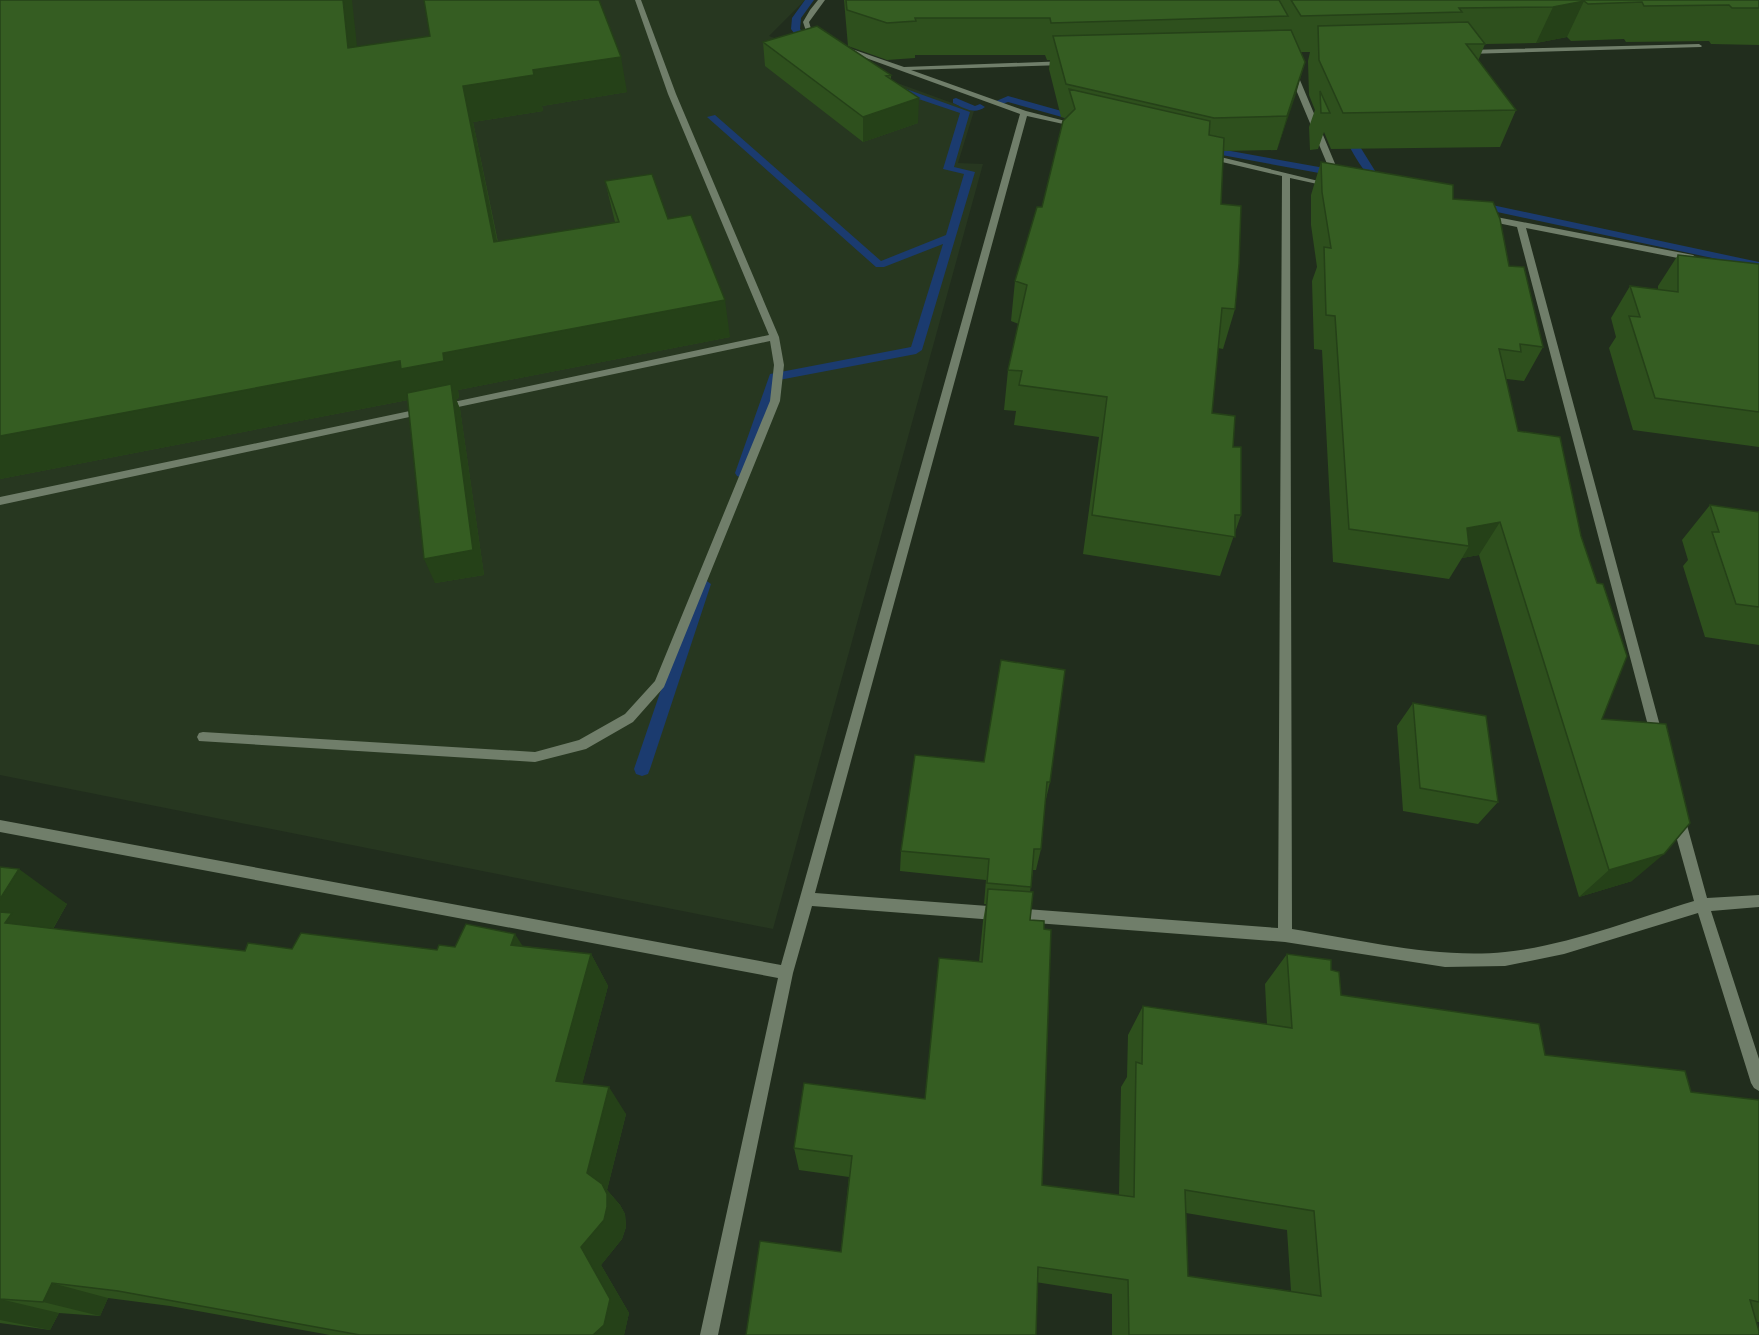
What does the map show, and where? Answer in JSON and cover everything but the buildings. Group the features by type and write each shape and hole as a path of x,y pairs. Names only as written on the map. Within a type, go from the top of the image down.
{"street":[{"path":"203,737 535,757 582,745 629,718 660,684 776,401 779,365 774,337 672,94 638,0"},
{"path":"822,0 812,10 806,22 810,33 824,42"},
{"path":"835,45 1024,113 1081,126"},
{"path":"1463,52 1699,46"},
{"path":"900,68 1076,63"},
{"path":"1195,153 1341,188 1291,67"},
{"path":"709,1335 786,973 1024,113"},
{"path":"1285,934 1286,175"},
{"path":"1476,216 1705,260"},
{"path":"1521,225 1662,755"},
{"path":"0,501 774,337"},
{"path":"1674,801 1702,905 1759,1083"},
{"path":"0,826 786,973"},
{"path":"806,899 1285,934 1445,960 1505,959 1564,946 1702,905 1759,901"}],"shaded area":[{"path":"0,0 805,0 769,36 974,111 958,163 983,164 773,929 0,775"}],"waterway":[{"path":"810,0 800,12 795,23 798,34 811,45"},
{"path":"742,473 774,377 916,350 970,172 948,169 965,112 892,87"},
{"path":"999,102 1008,99 1080,119"},
{"path":"956,101 975,109 980,107"},
{"path":"712,117 880,265 950,237"},
{"path":"1346,131 1373,176 1384,183"},
{"path":"1203,149 1319,170"},
{"path":"1478,205 1759,265"},
{"path":"642,769 704,584"}]}
